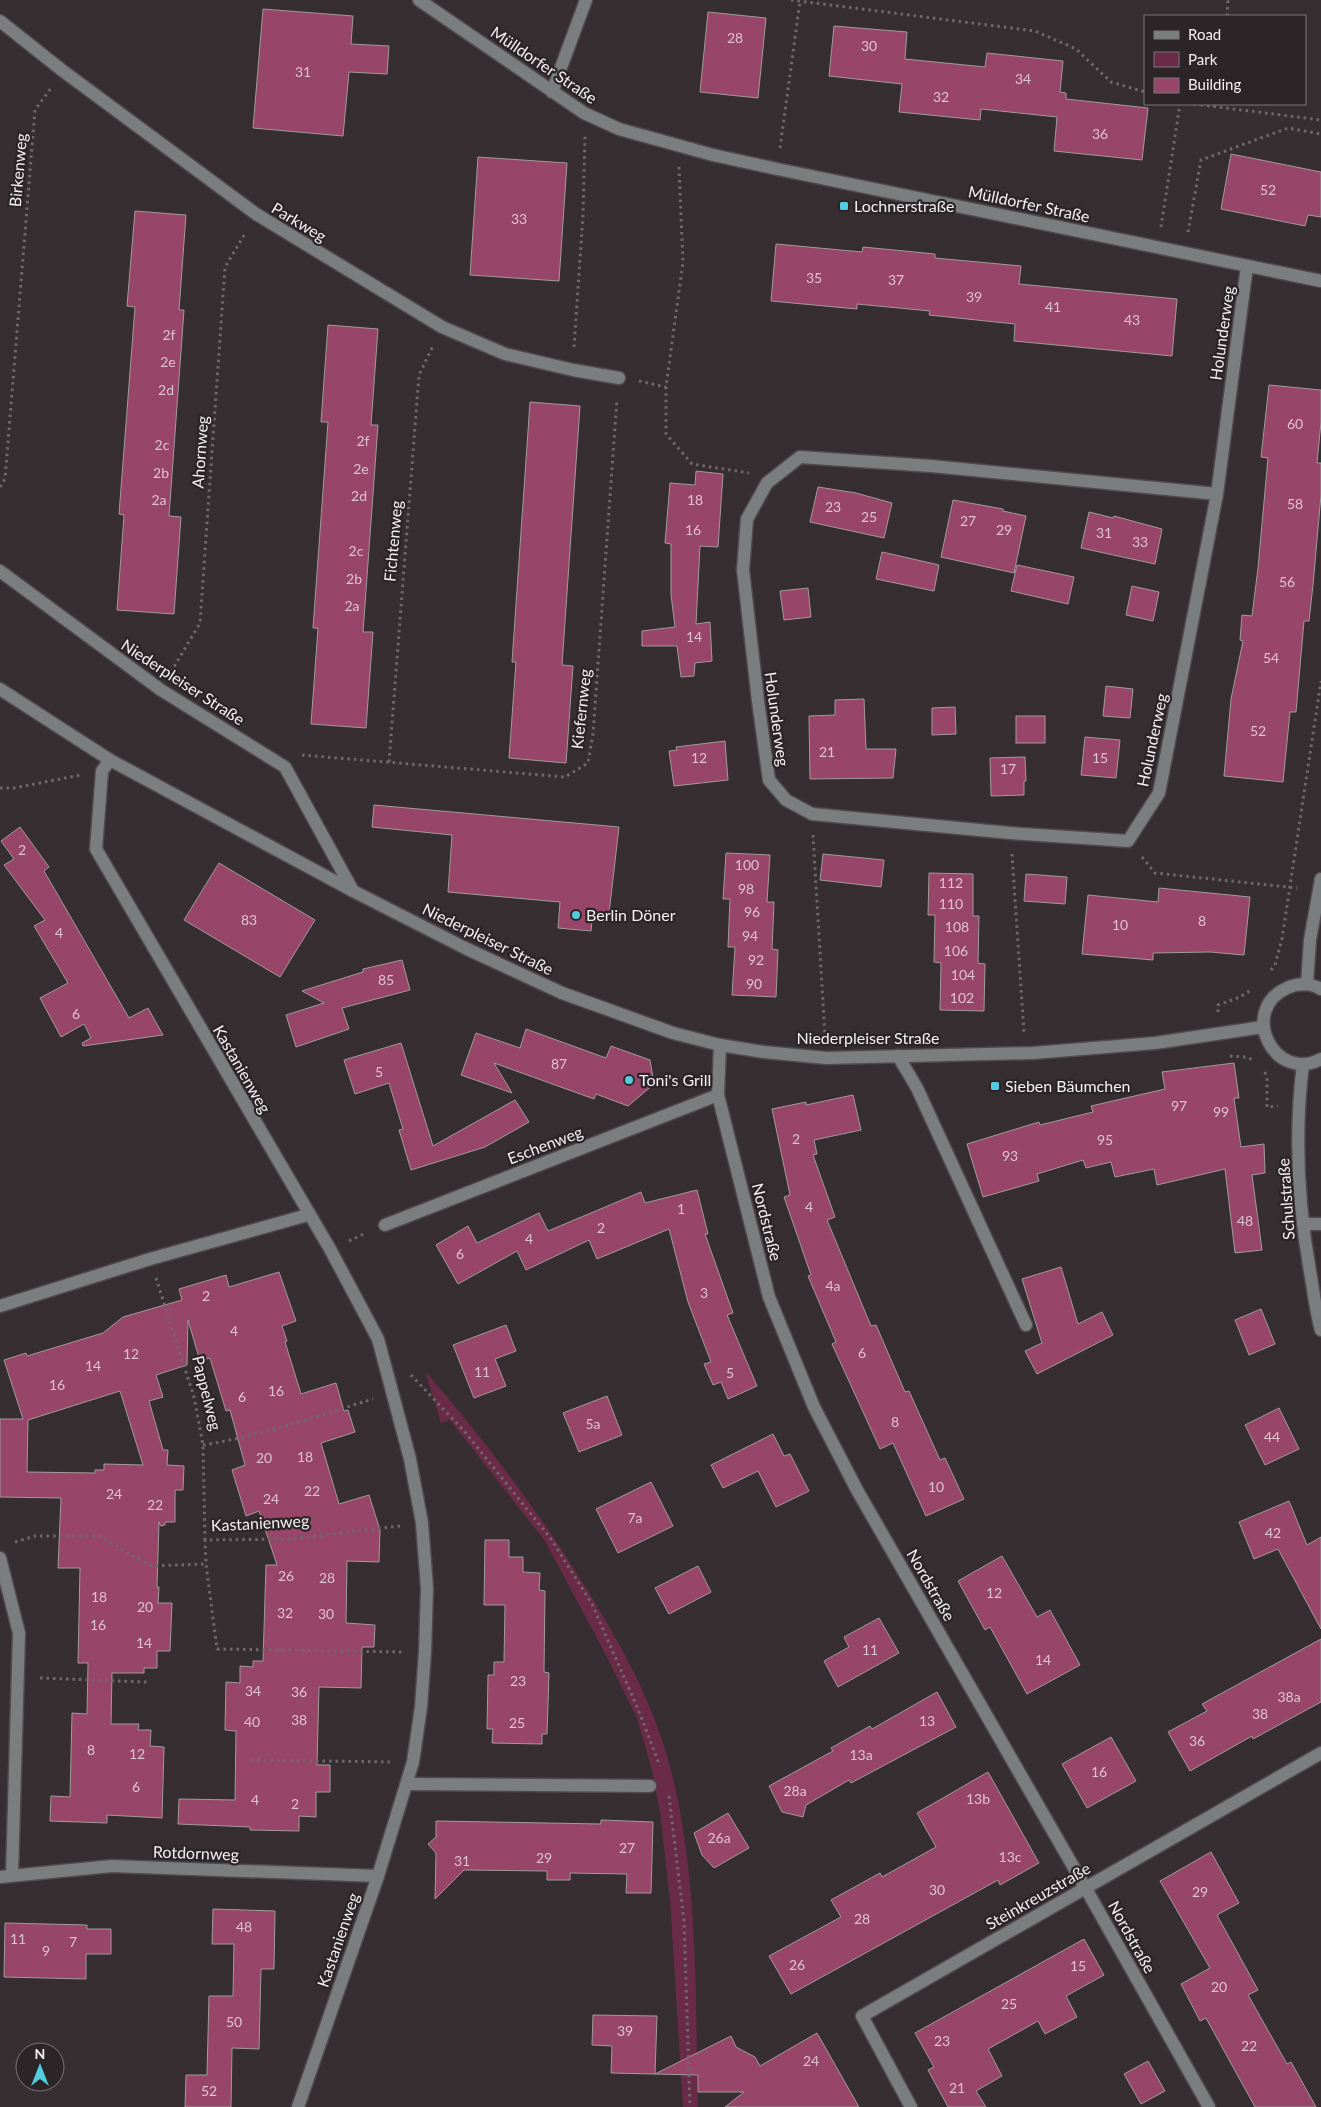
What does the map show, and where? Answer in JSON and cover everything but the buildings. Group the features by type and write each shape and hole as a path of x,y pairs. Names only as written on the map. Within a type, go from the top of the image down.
{"street":[{"name":"Mülldorfer Straße","path":"418,0 584,113 619,129 678,146 777,169 1321,281"},
{"path":"552,92 586,0"},
{"name":"Parkweg","path":"0,21 63,71 256,214 442,327 504,354 573,370 619,378"},
{"name":"Holunderweg","path":"1217,494 931,466 800,457 767,483 747,518 743,570 758,702 770,780 786,800 812,814 1128,842 1159,793 1217,494 1247,266"},
{"name":"Niederpleiser Straße","path":"0,571 161,690 285,767 353,892"},
{"name":"Niederpleiser Straße","path":"0,689 110,760 353,892 467,949 562,993 673,1034 720,1045 764,1052 826,1058 1033,1053 1155,1042 1263,1027"},
{"path":"102,771 110,760"},
{"name":"Kastanienweg","path":"102,771 96,849 308,1215 330,1249 378,1339 410,1459 422,1523 427,1588 425,1652 421,1707 413,1762 408,1784 378,1876 298,2107"},
{"path":"1307,984 1310,940 1321,879"},
{"path":"1321,989 1307,984 1293,986 1280,991 1270,1001 1264,1013 1263,1027 1266,1038 1280,1057 1291,1062 1303,1064 1321,1059"},
{"name":"Nordstraße","path":"720,1045 718,1095 769,1297 814,1407 857,1490 1071,1862 1209,2107"},
{"path":"898,1056 916,1088 1026,1325"},
{"name":"Schulstraße","path":"1303,1064 1298,1105 1298,1180 1303,1224 1321,1330"},
{"name":"Eschenweg","path":"385,1225 718,1095"},
{"path":"0,1306 150,1259 308,1215"},
{"path":"1303,1224 1321,1224"},
{"name":"Rotdornweg","path":"0,1558 19,1633 6,1876 112,1866 378,1876"},
{"name":"Steinkreuzstraße","path":"911,2107 862,2016 1321,1753"},
{"path":"408,1784 650,1786"}],"path":[{"path":"791,0 1035,32 1076,49 1111,82 1144,92"},
{"path":"1227,15 1228,0"},
{"path":"777,169 800,1"},
{"name":"Birkenweg","path":"0,487 5,479 36,110 63,71"},
{"path":"1158,247 1180,105"},
{"path":"1206,105 1321,120"},
{"path":"573,370 583,216 584,113"},
{"path":"1184,253 1201,160 1288,128 1321,134"},
{"path":"678,146 683,262 666,387 666,434 692,464 746,471 767,483"},
{"name":"Ahornweg","path":"161,690 200,623 226,267 256,214"},
{"name":"Fichtenweg","path":"389,762 419,375 442,327"},
{"path":"619,378 666,387"},
{"name":"Kiefernweg","path":"285,767 304,754 565,777 588,763 593,734 619,378"},
{"path":"1282,940 1321,681"},
{"path":"0,788 14,788 102,771"},
{"path":"1128,842 1155,873 1290,887"},
{"path":"813,845 825,1019"},
{"path":"1013,858 1024,1024"},
{"path":"330,1249 385,1225"},
{"name":"Pappelweg","path":"150,1259 194,1397 203,1445 205,1540"},
{"path":"404,1368 465,1432 551,1539 592,1604 638,1709 661,1768"},
{"path":"203,1445 235,1440 280,1428 393,1392"},
{"name":"Kastanienweg","path":"422,1523 290,1539 205,1540 206,1564 217,1649 425,1652"},
{"path":"9,1544 35,1536 99,1536 151,1566 206,1564"},
{"path":"42,1678 147,1682"},
{"path":"251,1760 413,1762"},
{"path":"668,1795 684,1921 690,2107"}],"green space":[{"path":"425,1371 473,1428 518,1487 581,1579 620,1646 655,1720 668,1759 678,1801 690,1888 694,1932 698,2107 683,2107 670,1900 660,1812 652,1770 637,1718 607,1657 545,1541 450,1420 441,1423"}],"place":[{"name":"Lochnerstraße","path":"844,206"},
{"name":"Berlin Döner","path":"576,915"},
{"name":"Toni's Grill","path":"629,1080"},
{"name":"Sieben Bäumchen","path":"995,1086"}]}
